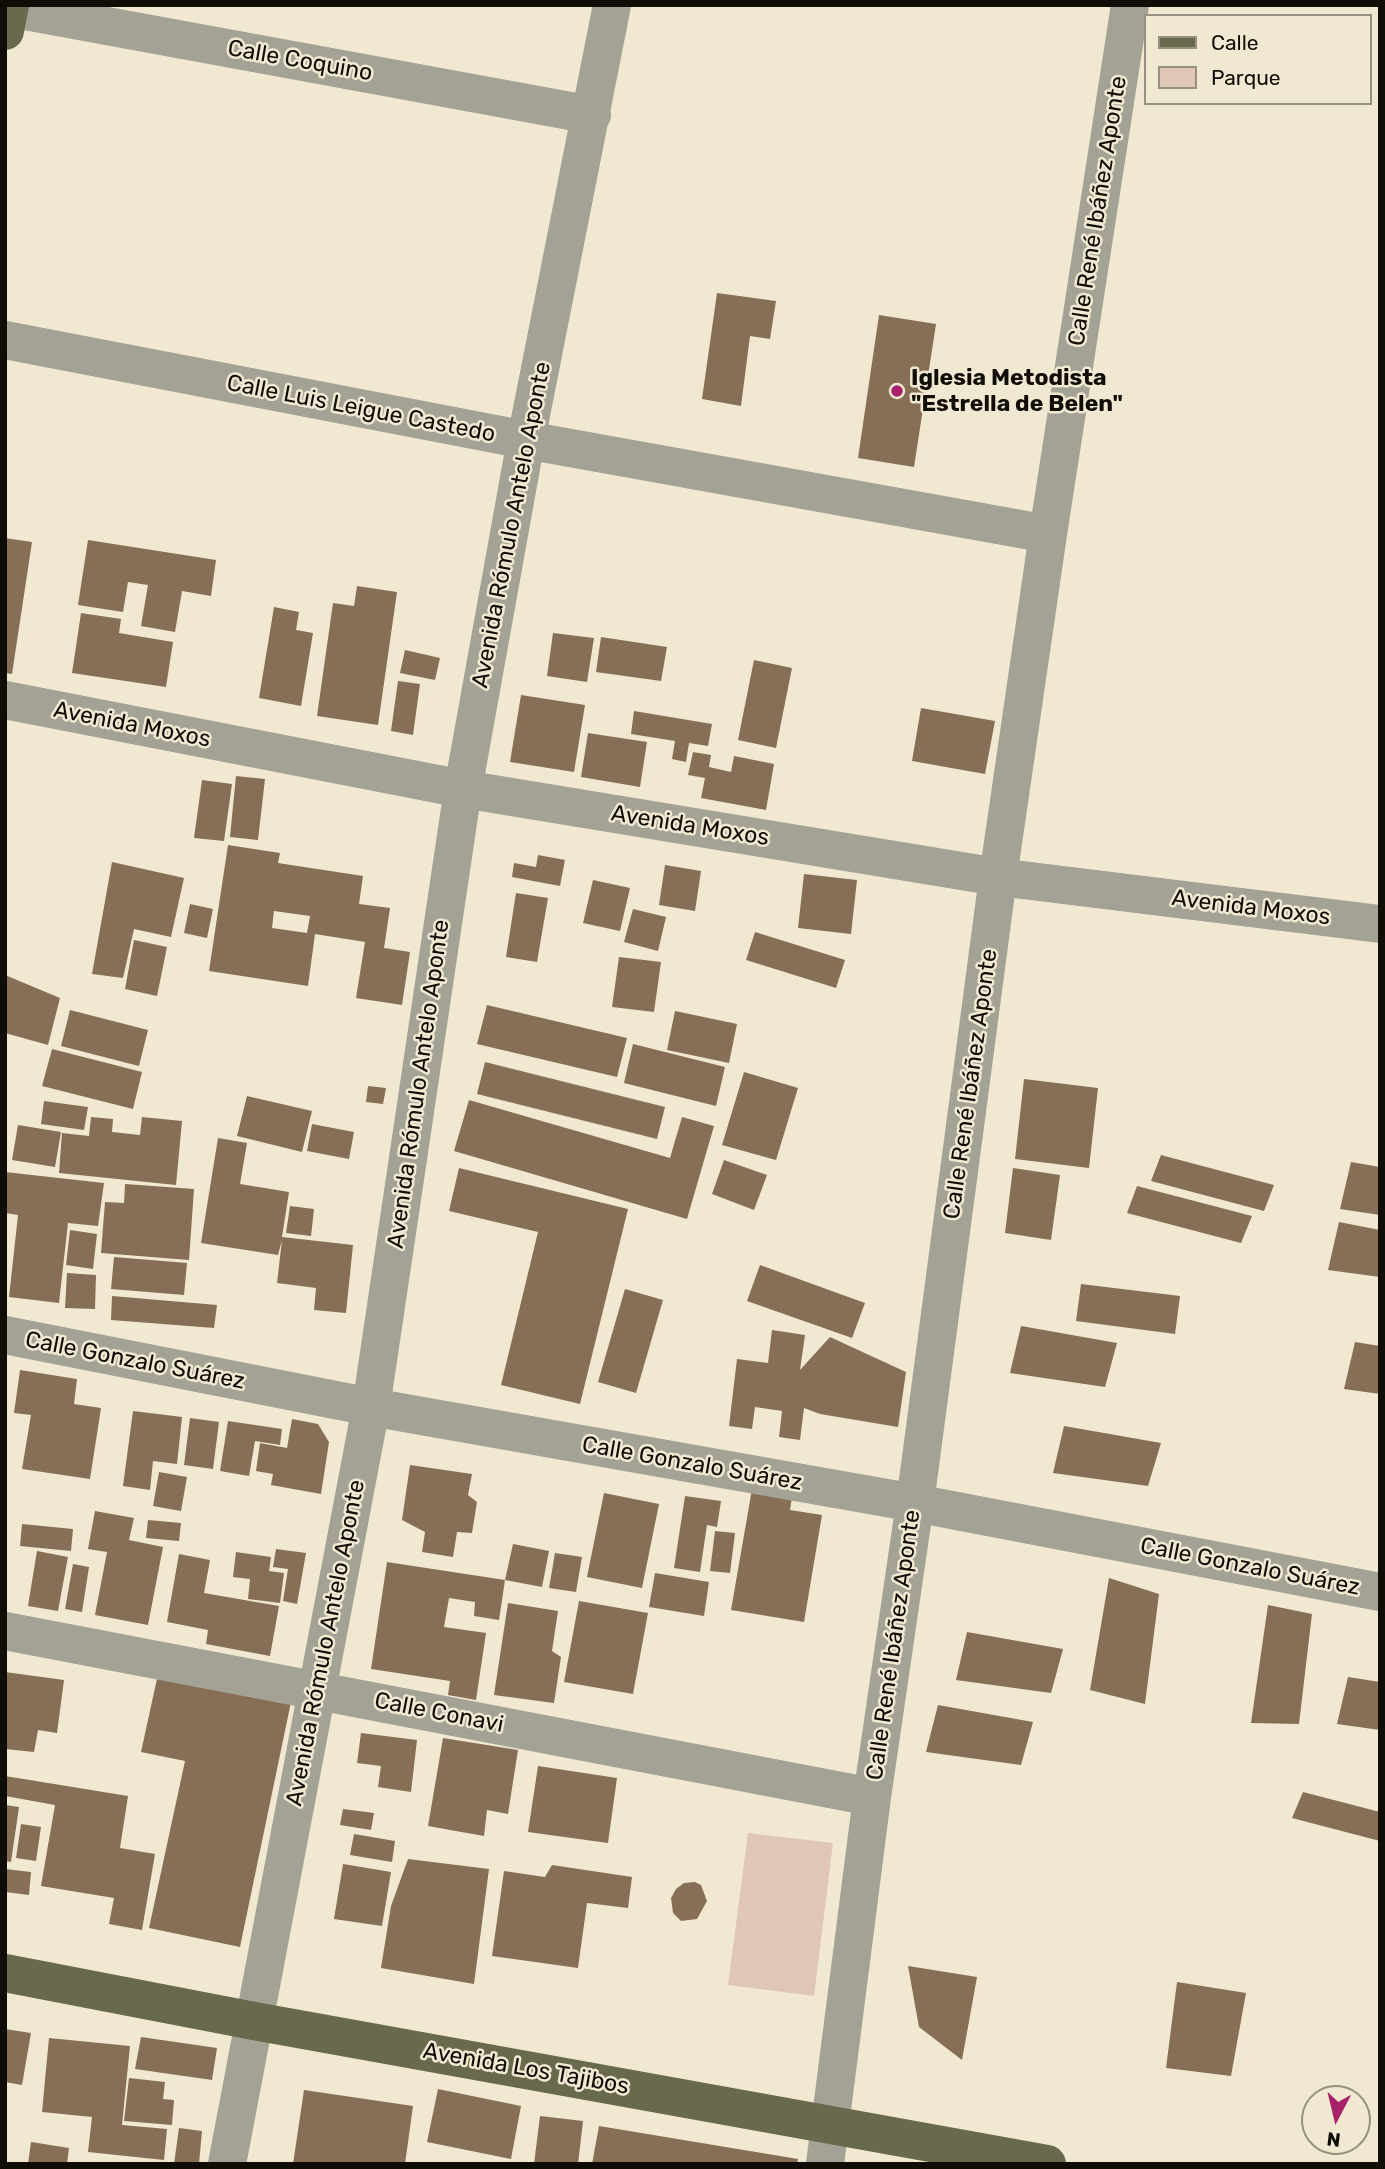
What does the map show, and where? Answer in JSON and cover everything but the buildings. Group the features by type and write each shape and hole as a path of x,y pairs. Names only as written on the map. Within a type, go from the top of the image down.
{"main road":[{"name":"Avenida Los Tajibos","path":"5,1973 254,2021 1047,2164"}],"street":[{"name":"Avenida Rómulo Antelo Aponte","path":"228,2164 371,1407 463,789 526,440 612,5"},
{"name":"Calle René Ibáñez Aponte","path":"825,2164 872,1797 915,1503 998,877 1130,5"},
{"name":"Calle Coquino","path":"8,15 592,115"},
{"name":"Calle Luis Leigue Castedo","path":"5,340 526,440 1048,534"},
{"name":"Avenida Moxos","path":"5,700 463,789 998,877 1380,924"},
{"name":"Calle Gonzalo Suárez","path":"5,1335 371,1407 915,1503 1380,1592"},
{"name":"Calle Conavi","path":"5,1631 872,1797"}],"green space":[{"path":"748,1833 833,1843 814,1996 728,1985"}],"place":[{"name":"Iglesia Metodista \"Estrella de Belen\"","path":"897,391"}]}
